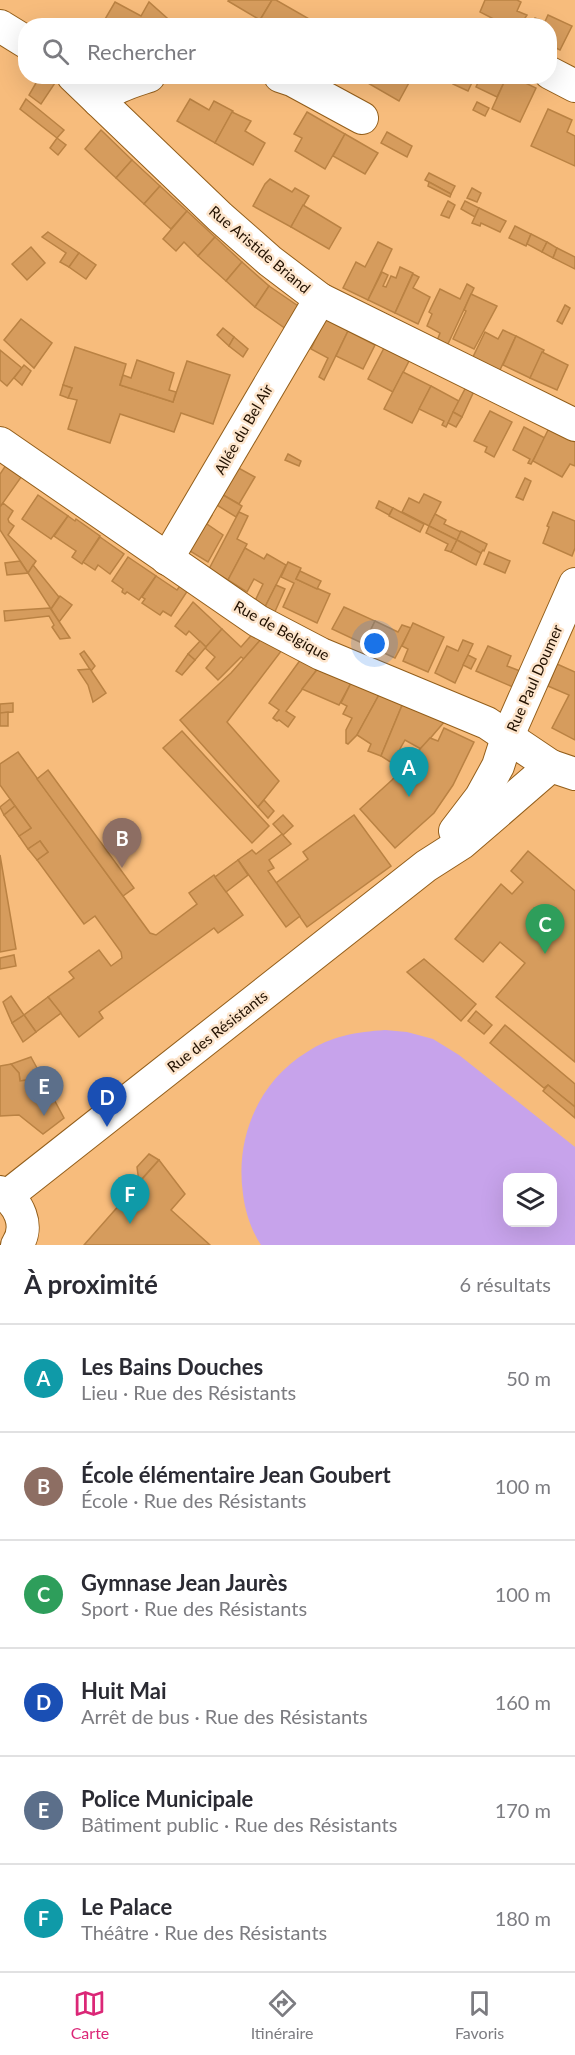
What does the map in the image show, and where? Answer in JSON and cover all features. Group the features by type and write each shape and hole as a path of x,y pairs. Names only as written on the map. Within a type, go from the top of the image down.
{"street":[{"path":"0,26 18,37"},
{"path":"557,77 575,86"},
{"name":"Rue Aristide Briand","path":"81,84 220,217 270,261 320,299 575,425"},
{"path":"99,101 107,93 126,84"},
{"path":"299,84 362,118"},
{"name":"Allée du Bel Air","path":"167,559 320,299"},
{"name":"Rue de Belgique","path":"0,443 258,621 321,654 487,723 507,738 563,770"},
{"name":"Rue Paul Doumer","path":"507,738 575,584"},
{"name":"Rue des Résistants","path":"426,866 481,796 498,766 507,738"},
{"name":"Rue des Résistants","path":"4,1194 426,866 462,843 563,770"},
{"path":"4,1194 16,1205 22,1216 23,1229 17,1245"}],"shaded area":[{"path":"385,1030 407,1032 433,1039 459,1055 575,1147 575,1245 261,1245 247,1214 241,1173 247,1132 254,1113 263,1095 290,1064 325,1042 354,1034"}],"building":[{"path":"272,0 261,18 257,18 228,1"},
{"path":"272,0 276,0 308,18 261,18"},
{"path":"485,0 517,0 521,2 517,11 527,15 525,18 492,18 480,12"},
{"path":"115,2 141,16 149,2 167,18 106,18"},
{"path":"557,19 572,26 560,50 557,48"},
{"path":"35,84 54,84 41,104 29,95"},
{"path":"369,84 408,84 399,101"},
{"path":"453,84 471,84 468,91"},
{"path":"477,84 503,84 497,97 476,87"},
{"path":"503,84 528,84 536,88 520,122 492,109"},
{"path":"26,99 64,130 57,138 20,109"},
{"path":"190,99 209,110 214,101 233,111 215,143 177,121"},
{"path":"477,102 489,108 485,116 473,110"},
{"path":"548,109 572,120 567,132 575,136 575,166 531,146"},
{"path":"232,112 251,121 245,131 265,143 253,165 215,143"},
{"path":"307,112 345,134 325,169 295,151 302,138 294,134"},
{"path":"101,130 132,160 116,178 85,149"},
{"path":"387,132 412,146 407,157 381,143"},
{"path":"345,134 378,153 365,174 333,156"},
{"path":"57,138 66,145 58,155 50,148"},
{"path":"132,160 160,186 144,204 116,178"},
{"path":"429,173 455,186 451,194 425,180"},
{"path":"270,179 292,192 295,188 309,196 291,227 253,206"},
{"path":"429,182 451,194 450,197 428,186"},
{"path":"160,186 187,211 171,229 144,204"},
{"path":"472,188 481,193 477,202 467,198"},
{"path":"448,201 455,205 449,218 441,215"},
{"path":"465,201 479,208 475,217 461,209"},
{"path":"303,205 341,228 329,249 291,227"},
{"path":"479,208 506,221 500,232 481,223 480,226 472,223"},
{"path":"187,211 215,237 198,256 184,242 176,251 163,239"},
{"path":"515,226 531,234 526,246 509,238"},
{"path":"48,232 79,253 69,267 60,262 66,253 42,237"},
{"path":"531,234 547,242 542,252 527,244"},
{"path":"215,237 242,262 226,281 198,256"},
{"path":"378,242 392,249 368,300 343,288 356,262 365,267"},
{"path":"547,242 557,248 553,258 542,252"},
{"path":"31,247 45,263 27,280 12,264"},
{"path":"557,248 575,257 575,269 553,258"},
{"path":"79,253 96,265 86,279 69,267"},
{"path":"242,262 269,286 255,307 226,281"},
{"path":"400,267 413,273 395,313 368,300 382,272 388,275 383,286 386,287 391,276 396,278"},
{"path":"413,274 419,277 413,288 430,297 418,324 395,313"},
{"path":"467,284 474,288 447,346 437,341 440,333 427,326 432,314 429,312 440,289 460,299"},
{"path":"269,286 301,308 286,329 255,307"},
{"path":"471,294 497,306 474,349 453,339"},
{"path":"565,305 570,308 562,324 557,321"},
{"path":"21,319 52,343 34,368 4,340"},
{"path":"325,319 348,331 324,380 319,377 328,358 311,349"},
{"path":"223,328 234,337 229,346 217,335"},
{"path":"503,330 516,336 499,372 472,359 485,332 498,339"},
{"path":"348,331 375,345 363,369 336,356"},
{"path":"516,336 544,350 530,378 503,365"},
{"path":"234,337 248,349 243,357 229,346"},
{"path":"75,347 126,364 120,385 173,402 187,361 230,375 213,424 181,413 174,432 120,414 110,443 68,429 77,400 68,398 72,388 63,385"},
{"path":"384,348 409,361 393,392 368,379"},
{"path":"0,350 22,368 7,386 0,380"},
{"path":"542,352 568,365 557,390 530,378"},
{"path":"137,360 174,373 169,390 176,392 173,402 120,385 123,375 131,378"},
{"path":"24,365 31,371 22,385 14,378"},
{"path":"403,372 431,386 412,423 384,409"},
{"path":"63,385 72,388 68,398 60,395"},
{"path":"431,386 459,401 446,427 442,425 444,421 419,409"},
{"path":"466,387 474,391 462,417 453,412"},
{"path":"490,411 512,422 494,457 485,452 487,447 474,441"},
{"path":"453,412 462,417 456,427 448,423"},
{"path":"524,427 545,438 531,464 528,463 530,459 513,450"},
{"path":"549,428 575,442 575,466 570,464 562,477 533,461"},
{"path":"288,454 301,461 299,466 285,460"},
{"path":"8,462 24,473 0,507 0,474"},
{"path":"233,465 255,477 239,504 218,492"},
{"path":"525,478 531,481 523,500 516,497"},
{"path":"218,492 242,506 236,517 212,502"},
{"path":"424,494 441,502 429,526 402,512 409,498 419,503"},
{"path":"38,495 68,516 51,539 22,519"},
{"path":"379,501 393,508 389,515 376,508"},
{"path":"3,503 13,511 8,519 14,526 8,535 36,561 28,573 0,530 0,507"},
{"path":"393,508 424,524 420,532 389,516"},
{"path":"206,512 212,515 207,524 223,535 208,562 185,548"},
{"path":"239,512 248,516 237,539 247,544 228,580 209,569"},
{"path":"553,512 575,521 575,548 572,556 543,543"},
{"path":"435,514 446,520 444,524 461,532 457,540 429,526"},
{"path":"68,516 100,536 82,564 72,557 76,551 54,536"},
{"path":"429,526 457,540 451,552 445,550 448,544 426,533"},
{"path":"461,531 487,544 484,551 481,553 457,540"},
{"path":"100,537 124,554 110,574 98,565 95,570 83,562"},
{"path":"457,540 481,553 476,565 451,552"},
{"path":"245,548 264,559 267,554 286,565 263,611 253,605 263,584 254,579 247,592 228,580"},
{"path":"489,552 510,561 505,573 484,564"},
{"path":"128,557 156,576 139,600 127,592 125,594 122,592 123,589 112,581"},
{"path":"20,561 28,573 7,575 5,563"},
{"path":"288,562 301,568 296,579 330,594 317,623 283,607 294,583 281,577"},
{"path":"33,565 59,597 51,609 28,573"},
{"path":"300,571 321,581 317,589 296,579"},
{"path":"156,576 177,590 183,582 190,587 171,616 163,611 160,615 142,603 145,599 142,597"},
{"path":"276,585 285,589 273,616 263,611"},
{"path":"60,596 72,605 59,622 51,609"},
{"path":"193,602 222,629 206,647 189,631 186,635 175,626"},
{"path":"344,607 375,621 364,644 332,629"},
{"path":"50,608 70,638 60,639 52,627 54,625 49,616 5,621 4,611"},
{"path":"375,621 398,632 402,625 411,628 395,658 364,644"},
{"path":"413,623 444,637 428,672 403,661 408,649 402,646"},
{"path":"222,629 241,647 255,631 263,637 244,659 241,657 218,680 206,668 215,657 205,648"},
{"path":"263,637 282,650 227,722 279,781 258,807 180,720 231,673"},
{"path":"463,640 473,644 455,683 435,673 447,646 458,651"},
{"path":"200,641 206,647 195,660 188,654"},
{"path":"488,646 511,656 507,666 520,671 513,687 476,671"},
{"path":"84,651 95,666 91,671 80,654"},
{"path":"188,654 195,660 182,675 176,671"},
{"path":"468,655 476,659 471,669 463,665"},
{"path":"301,659 319,667 286,711 295,717 288,727 273,718 279,710 269,703"},
{"path":"557,664 575,672 575,740 552,728 569,695 548,686"},
{"path":"319,667 352,681 339,705 302,689"},
{"path":"90,669 106,693 93,702 88,685 78,670"},
{"path":"352,681 380,693 357,735 348,744 346,743 346,730 352,718 343,714 347,706 341,703"},
{"path":"380,693 403,703 381,756 368,751 371,744 357,735"},
{"path":"13,703 13,712 0,713 0,704"},
{"path":"403,703 445,721 421,749 405,740 392,763 381,756"},
{"path":"8,712 8,726 0,726 0,713"},
{"path":"444,728 474,742 453,785 434,813 395,848 360,809 392,780 430,738 438,741"},
{"path":"182,731 269,826 252,843 163,748"},
{"path":"18,752 150,933 156,935 197,904 189,893 214,875 243,915 218,933 214,928 99,1012 103,1018 79,1037 48,997 74,978 69,972 99,950 111,966 122,958 121,952 95,916 84,924 37,860 48,852 40,841 28,849 19,836 31,828 0,785 0,764"},
{"path":"48,770 134,888 123,896 37,779"},
{"path":"10,799 15,806 4,815 0,807"},
{"path":"264,800 274,811 268,818 258,807"},
{"path":"15,806 31,828 19,836 4,815"},
{"path":"283,815 293,826 283,835 273,824"},
{"path":"354,815 391,866 307,927 276,883 308,859 303,852"},
{"path":"282,834 291,844 269,860 274,868 268,871 300,916 286,927 238,860 252,850 256,854"},
{"path":"40,841 48,852 37,860 28,849"},
{"path":"528,851 575,891 575,1062 496,997 525,963 500,942 483,962 455,939 501,884 512,894 523,882 511,871"},
{"path":"0,855 16,949 0,952"},
{"path":"238,860 248,875 226,892 215,877"},
{"path":"14,955 16,966 0,969 0,958"},
{"path":"424,959 476,1004 461,1021 407,972"},
{"path":"11,996 24,1015 12,1023 3,1002"},
{"path":"48,997 61,1013 36,1032 24,1015"},
{"path":"476,1011 492,1025 484,1034 468,1021"},
{"path":"24,1015 36,1032 23,1042 12,1023"},
{"path":"505,1025 575,1084 575,1107 548,1085 544,1088 490,1043"},
{"path":"31,1057 43,1079 34,1088 27,1080 20,1081 19,1073 11,1064"},
{"path":"11,1064 19,1073 20,1081 27,1080 34,1088 43,1079 64,1118 43,1134 19,1115 0,1116 0,1066"},
{"path":"548,1085 575,1107 575,1118 543,1091"},
{"path":"149,1154 159,1160 139,1182 137,1167"},
{"path":"159,1160 185,1194 171,1210 210,1245 84,1245"}],"place":[{"name":"Les Bains Douches","path":"409,797"},
{"name":"École élémentaire Jean Goubert","path":"122,868"},
{"name":"Gymnase Jean Jaurès","path":"545,954"},
{"name":"Police Municipale","path":"44,1116"},
{"name":"Huit Mai","path":"107,1127"},
{"name":"Le Palace","path":"130,1224"}]}
